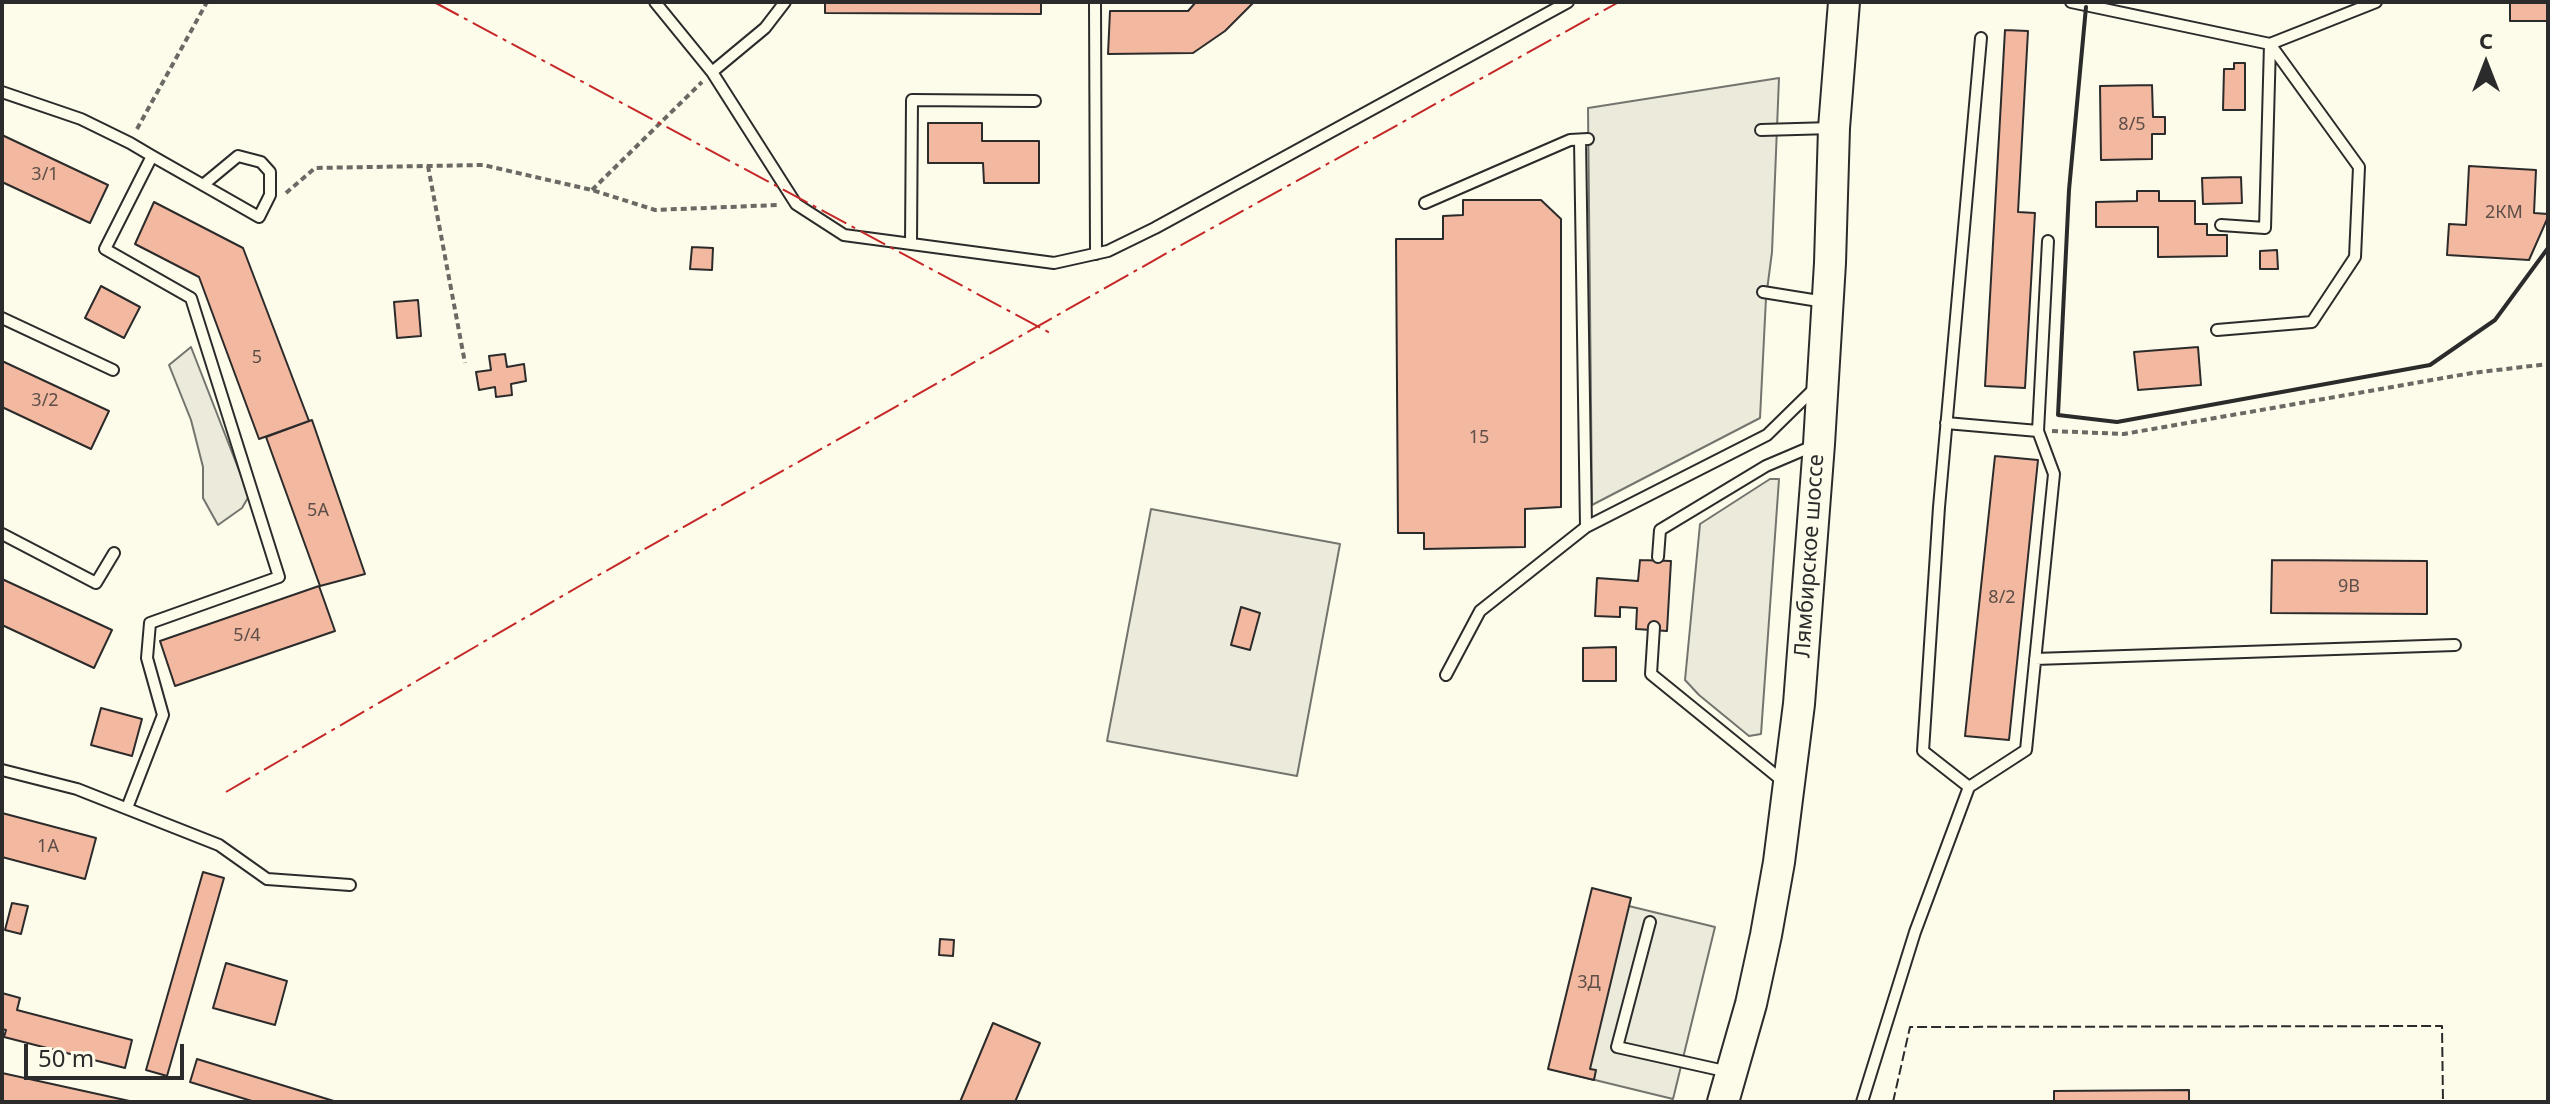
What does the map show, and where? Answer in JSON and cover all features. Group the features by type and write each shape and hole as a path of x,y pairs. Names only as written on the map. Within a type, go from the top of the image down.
{"main road":[{"name":"Лямбирское шоссе","path":"1723,1102 1751,1004 1766,935 1799,704 1819,444 1834,128 1844,2"}],"lane":[{"path":"655,2 712,72 796,204 844,235 1054,263 1096,254 1155,228 1568,2"},
{"path":"712,72 765,28 785,2"},
{"path":"1095,2 1096,254"},
{"path":"2071,2 2270,44 2376,2"},
{"path":"1969,787 1923,751 1946,423 1981,38"},
{"path":"2221,225 2265,228 2270,44"},
{"path":"2217,330 2312,322 2355,257 2359,167 2270,44"},
{"path":"2,92 81,119 130,143 152,156 259,217 270,195 270,172 261,162 238,156 203,185"},
{"path":"911,244 912,100 1035,101"},
{"path":"1761,130 1834,128"},
{"path":"1425,203 1570,140 1584,140 1586,527"},
{"path":"127,808 163,715 147,658 150,623 279,577 191,298 105,249 152,156"},
{"path":"1862,1102 1915,932 1969,787 2026,750 2054,474 2038,431 2048,241"},
{"path":"1763,292 1826,302"},
{"path":"2,318 113,370"},
{"path":"1446,675 1480,611 1586,527 1767,435 1823,380"},
{"path":"1946,423 2038,431"},
{"path":"1658,557 1660,530 1766,466 1819,444"},
{"path":"2,534 96,583 114,553"},
{"path":"1654,627 1651,674 1789,787"},
{"path":"2035,659 2455,645"},
{"path":"2,770 77,789 219,845 267,879 350,885"},
{"path":"1650,922 1617,1047 1731,1073"}],"path":[{"path":"130,143 207,2"},
{"path":"592,190 712,72"},
{"path":"259,217 315,168 483,165 592,190 655,210 796,204"},
{"path":"428,166 465,363"},
{"path":"2038,431 2124,434 2472,373 2548,364"}],"shaded area":[{"path":"1779,78 1772,252 1766,298 1760,418 1592,505 1588,108"},
{"path":"191,347 249,496 242,508 218,525 203,498 203,467 191,420 169,365"},
{"path":"1770,479 1779,479 1761,734 1749,736 1685,680 1700,524"},
{"path":"1151,509 1340,544 1297,776 1107,741"},
{"path":"1600,899 1715,927 1673,1099 1558,1071"}],"building":[{"path":"825,2 1041,2 1041,14 825,13"},
{"path":"1196,2 1254,2 1225,31 1193,53 1108,54 1110,11 1188,11"},
{"path":"2510,2 2548,2 2548,21 2510,21"},
{"path":"2005,30 2028,31 2018,212 2035,213 2025,388 1985,386"},
{"path":"2234,63 2245,63 2245,110 2223,110 2224,69 2234,69"},
{"path":"2152,85 2153,117 2165,117 2165,134 2152,134 2152,159 2101,160 2100,86"},
{"path":"928,123 982,123 982,141 1039,141 1039,183 984,183 983,163 928,163"},
{"path":"2,135 108,185 90,223 2,182"},
{"path":"2469,166 2536,170 2534,213 2548,214 2548,217 2529,260 2447,255 2449,224 2466,225"},
{"path":"2241,177 2242,203 2203,204 2202,178"},
{"path":"2137,191 2159,191 2159,201 2195,201 2195,224 2207,224 2207,235 2227,235 2227,256 2158,257 2158,227 2096,227 2096,202 2137,201"},
{"path":"1463,200 1541,200 1561,219 1561,507 1525,509 1525,547 1424,549 1424,533 1398,533 1396,239 1443,239 1443,216 1463,215"},
{"path":"154,202 243,248 309,421 259,439 199,277 135,244"},
{"path":"692,247 713,248 712,270 690,269"},
{"path":"2277,250 2278,269 2260,269 2260,251"},
{"path":"101,286 140,307 124,338 85,318"},
{"path":"418,300 421,336 397,338 394,302"},
{"path":"2198,347 2201,385 2138,390 2134,352"},
{"path":"505,354 507,367 524,364 526,381 511,384 512,395 496,397 495,387 479,390 476,372 491,370 489,356"},
{"path":"2,361 109,411 91,449 2,407"},
{"path":"312,420 365,574 320,586 266,437"},
{"path":"1995,456 2038,460 2009,740 1965,736"},
{"path":"1640,560 1671,561 1667,631 1636,629 1637,608 1620,607 1620,617 1595,616 1597,578 1638,581"},
{"path":"2272,560 2427,561 2427,614 2271,613"},
{"path":"2,579 112,630 94,668 2,625"},
{"path":"319,586 335,631 175,686 160,641"},
{"path":"1241,607 1260,613 1250,650 1231,645"},
{"path":"1616,647 1616,681 1583,681 1583,648"},
{"path":"101,708 142,719 132,756 91,745"},
{"path":"2,813 96,838 85,879 2,857"},
{"path":"203,872 224,878 167,1076 146,1070"},
{"path":"1592,888 1631,898 1590,1069 1596,1070 1594,1080 1548,1069"},
{"path":"12,903 28,906 21,934 5,930"},
{"path":"940,939 954,940 953,956 939,955"},
{"path":"226,963 287,981 275,1025 213,1008"},
{"path":"2,993 20,998 17,1010 132,1040 125,1068 4,1037"},
{"path":"993,1023 1040,1043 1015,1102 960,1102"},
{"path":"197,1059 337,1102 255,1102 190,1082"},
{"path":"2,1073 134,1102 2,1102"},
{"path":"2189,1090 2189,1102 2054,1102 2054,1091"}],"fence":[{"path":"1893,1102 1910,1027 2442,1026 2443,1102"}],"wall":[{"path":"2086,7 2069,190 2058,415 2117,422 2430,365 2495,320 2548,248"}],"power":[{"path":"434,2 1052,334"},
{"path":"226,792 583,584 1167,253 1619,2"}]}
